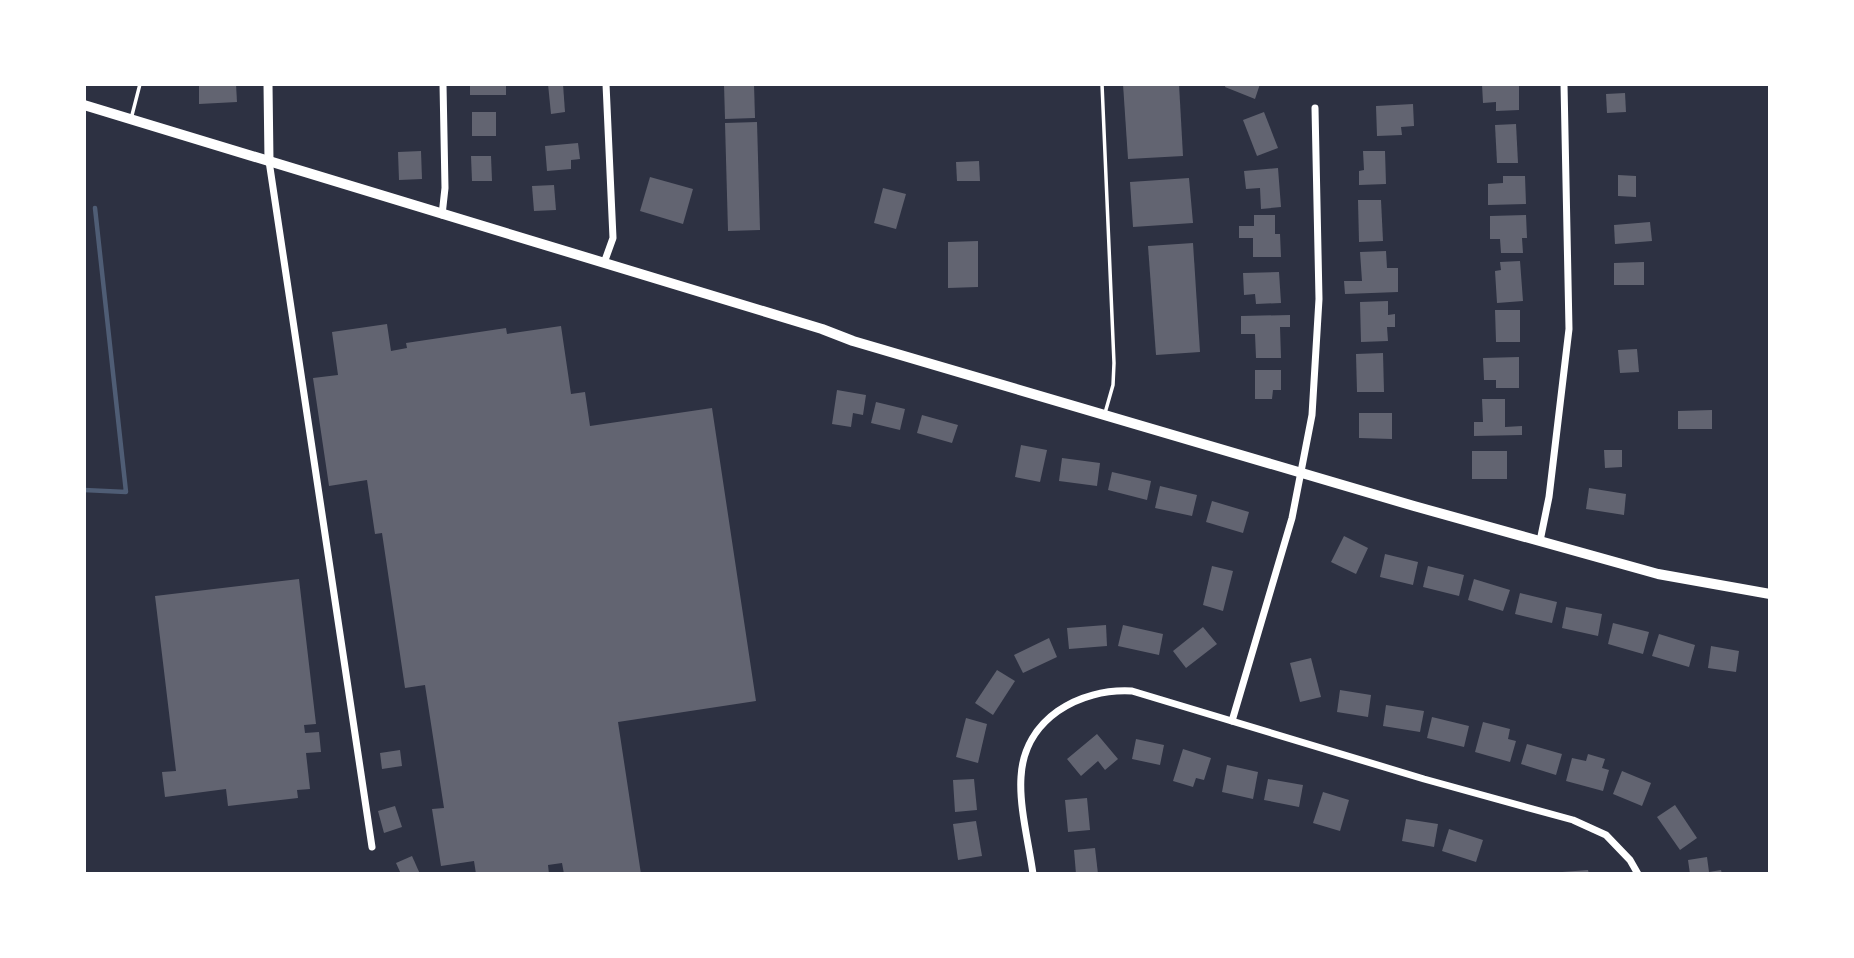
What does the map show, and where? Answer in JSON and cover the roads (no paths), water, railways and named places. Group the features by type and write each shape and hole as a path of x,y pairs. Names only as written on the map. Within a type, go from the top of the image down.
{"main road":[{"path":"84,105 809,325 853,341 1540,541 1658,574 1770,594"}],"street":[{"path":"268,84 269,161 372,846"},
{"path":"442,215 445,188 443,84"},
{"path":"604,263 613,238 606,84"},
{"path":"1540,541 1549,498 1569,329 1564,84"},
{"path":"1232,721 1292,519 1312,415 1319,299 1315,108"},
{"path":"1033,874 1021,776 1024,758 1033,736 1044,721 1058,710 1087,695 1110,691 1132,691 1424,779 1573,820 1606,835 1630,860 1638,874"}],"lane":[{"path":"131,119 140,84"},
{"path":"1102,84 1114,363 1113,385 1105,414"}],"waterway":[{"path":"84,490 126,492 95,208"}]}
